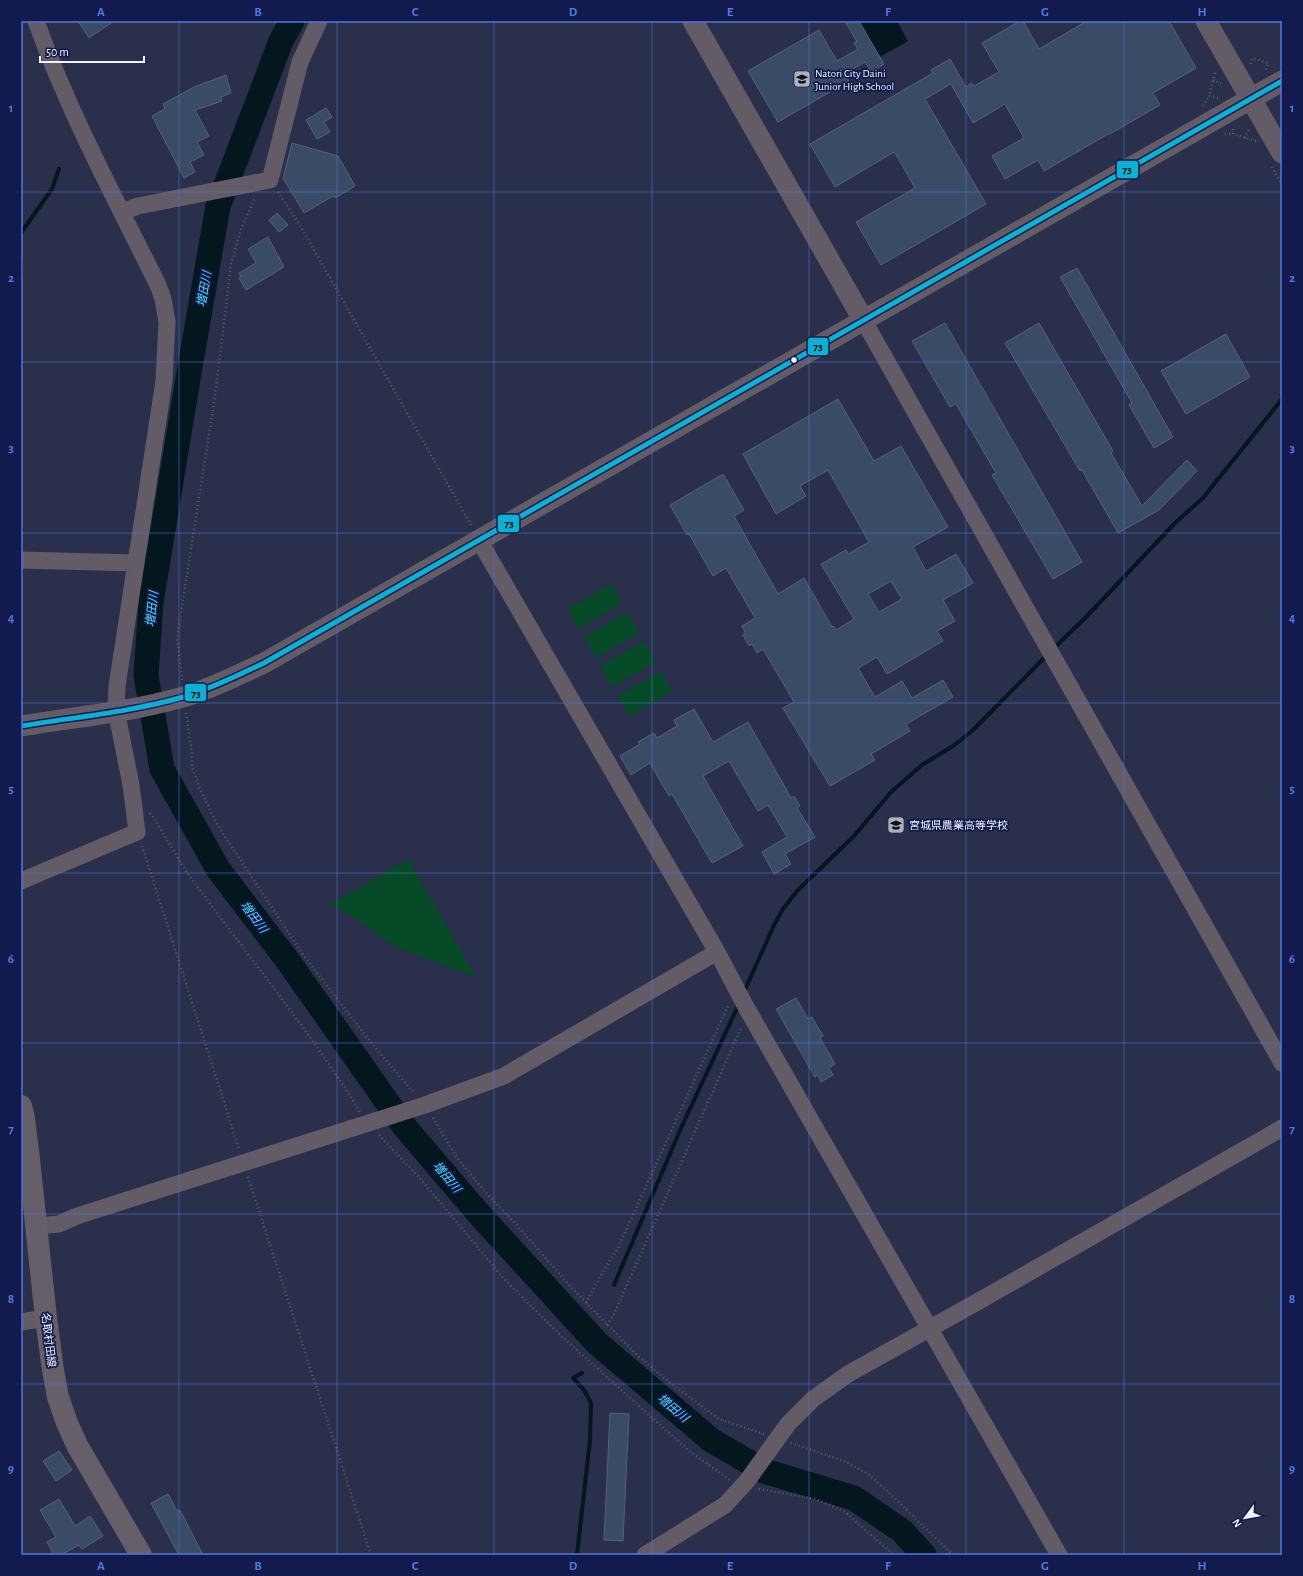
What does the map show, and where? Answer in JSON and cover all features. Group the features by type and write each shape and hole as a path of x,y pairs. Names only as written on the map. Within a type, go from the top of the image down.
{"main road":[{"name":"名取村田線","path":"21,1106 47,1225 46,1318 56,1391 67,1423 78,1446 141,1555"}],"street":[{"path":"21,881 137,832 131,785 125,709 117,686 164,381 167,322 163,299 158,285 82,134 58,79 36,21"},
{"path":"122,212 138,206 263,181 300,62 319,21"},
{"path":"693,21 864,321 1282,1063"},
{"path":"1206,21 1251,98 1276,159"},
{"path":"21,726 125,709 180,698 227,680 264,663 864,321 1251,98 1274,77"},
{"path":"479,540 717,952 742,1000 1059,1555"},
{"path":"21,560 135,562"},
{"path":"47,1225 244,1164 504,1076 717,952"},
{"path":"645,1555 725,1505 745,1484 788,1424 813,1399 848,1374 1282,1128"},
{"path":"21,1322 46,1318"}],"path":[{"path":"1249,68 1253,58 1268,63 1274,77"},
{"path":"1217,68 1209,96 1218,98"},
{"path":"1213,80 1223,84"},
{"path":"1234,125 1233,134 1256,141 1260,147"},
{"path":"1245,138 1249,128"},
{"path":"1276,159 1282,184"},
{"path":"479,540 301,227 263,181 241,230 231,264 216,396 177,638 180,698 192,754 192,766 200,789 218,826 304,956 372,1044 422,1105 457,1158 488,1195 586,1303 642,1360 719,1419 776,1442 844,1461 868,1474 889,1492 953,1555"},
{"path":"148,810 187,873 286,1004 371,1122 506,1281 559,1334 688,1450 728,1478 745,1484 816,1499 845,1512 894,1555"},
{"path":"137,832 371,1555"},
{"path":"586,1303 618,1248 742,1000"},
{"path":"607,1325 614,1314 742,1000"}],"green space":[{"path":"611,584 622,603 578,629 567,609"},
{"path":"627,612 639,633 596,658 584,637"},
{"path":"644,641 656,662 612,687 600,666"},
{"path":"661,671 672,691 629,716 617,696"},
{"path":"408,859 476,977 395,946 350,915 329,905"}],"water":[{"path":"857,21 897,21 908,41 878,58"}],"building":[{"path":"78,21 114,21 89,38"},
{"path":"845,21 859,21 884,64 871,72 865,62 844,74 849,81 778,122 748,71 819,30 837,61 858,49 854,43 857,42"},
{"path":"1020,21 1023,21 1039,49 1087,21 1169,21 1196,68 1153,93 1160,105 1044,171 1038,160 1005,179 992,156 1024,138 1005,104 973,123 951,84 925,99 986,204 881,265 856,222 915,188 895,153 894,152 835,187 810,144 933,73 931,70 950,59 966,87 972,83 974,86 999,72 982,43"},
{"path":"226,75 231,93 221,97 222,101 195,110 209,136 197,142 204,155 190,162 195,172 184,178 152,116 165,109 163,104 194,87"},
{"path":"326,108 332,117 324,122 330,132 317,139 306,120"},
{"path":"292,143 338,156 355,186 335,198 333,196 304,213 283,178"},
{"path":"277,213 288,225 279,232 269,220"},
{"path":"268,237 284,267 246,290 239,278 241,277 239,273 256,263 248,249"},
{"path":"1077,268 1173,437 1154,448 1129,405 1132,403 1060,277"},
{"path":"945,323 1082,562 1053,579 992,475 996,473 956,404 950,407 912,341"},
{"path":"1039,323 1113,451 1111,453 1142,506 1187,460 1197,471 1159,510 1118,533 1082,470 1080,471 1005,343"},
{"path":"1226,334 1250,377 1186,414 1161,371"},
{"path":"838,399 874,461 901,446 948,527 913,547 926,571 956,554 973,583 943,600 955,621 937,631 943,641 887,674 877,657 858,668 875,697 902,681 912,698 943,680 953,697 906,724 910,731 871,754 875,760 830,786 783,708 794,702 763,649 757,653 752,644 749,646 743,635 746,634 742,626 755,618 726,568 713,576 689,534 687,535 670,505 723,474 744,510 734,516 778,594 804,578 832,627 833,626 836,630 854,619 821,564 846,550 848,554 869,542 828,470 800,486 806,496 776,514 743,454","holes":["891,581 902,599 879,612 868,594"]},
{"path":"694,709 713,742 748,722 791,798 794,796 800,806 797,808 815,837 785,854 791,864 774,874 762,852 787,837 768,805 758,811 729,761 703,776 743,846 712,863 672,794 669,796 650,763 631,775 620,756 640,744 638,742 654,733 657,738 677,726 674,720"},
{"path":"796,998 808,1019 812,1017 823,1036 820,1038 835,1064 829,1068 833,1075 821,1082 818,1075 815,1077 776,1009"},
{"path":"610,1413 629,1414 623,1541 604,1540"},
{"path":"59,1451 72,1470 56,1481 43,1461"},
{"path":"168,1494 177,1511 180,1510 203,1555 179,1555 151,1503"},
{"path":"59,1499 75,1526 90,1516 103,1536 82,1549 79,1545 61,1555 54,1555 47,1542 56,1537 40,1510"}],"waterway":[{"name":"増田川","path":"292,21 281,41 218,206 190,367 151,602 146,675 162,769 218,869 288,961 404,1126 478,1213 597,1343 711,1440 764,1471 854,1498 902,1531 924,1555"},
{"path":"21,233 52,189 59,169"},
{"path":"21,262 21,276"},
{"path":"1053,649 1085,618 1176,522 1203,498 1282,399"},
{"path":"744,992 774,925 783,909 797,891 854,836 891,792 922,765 953,746 972,731 1047,655"},
{"path":"614,1285 681,1128 739,1004"},
{"path":"577,1555 590,1440 591,1403 584,1390 573,1378 582,1373"}],"transit line":[{"name":"73","path":"21,726 143,707 183,697 224,682 264,663 1282,81"}],"place":[{"name":"Natori City Daini Junior High School","path":"802,79"},
{"name":"宮城県農業高等学校","path":"896,825"}]}
